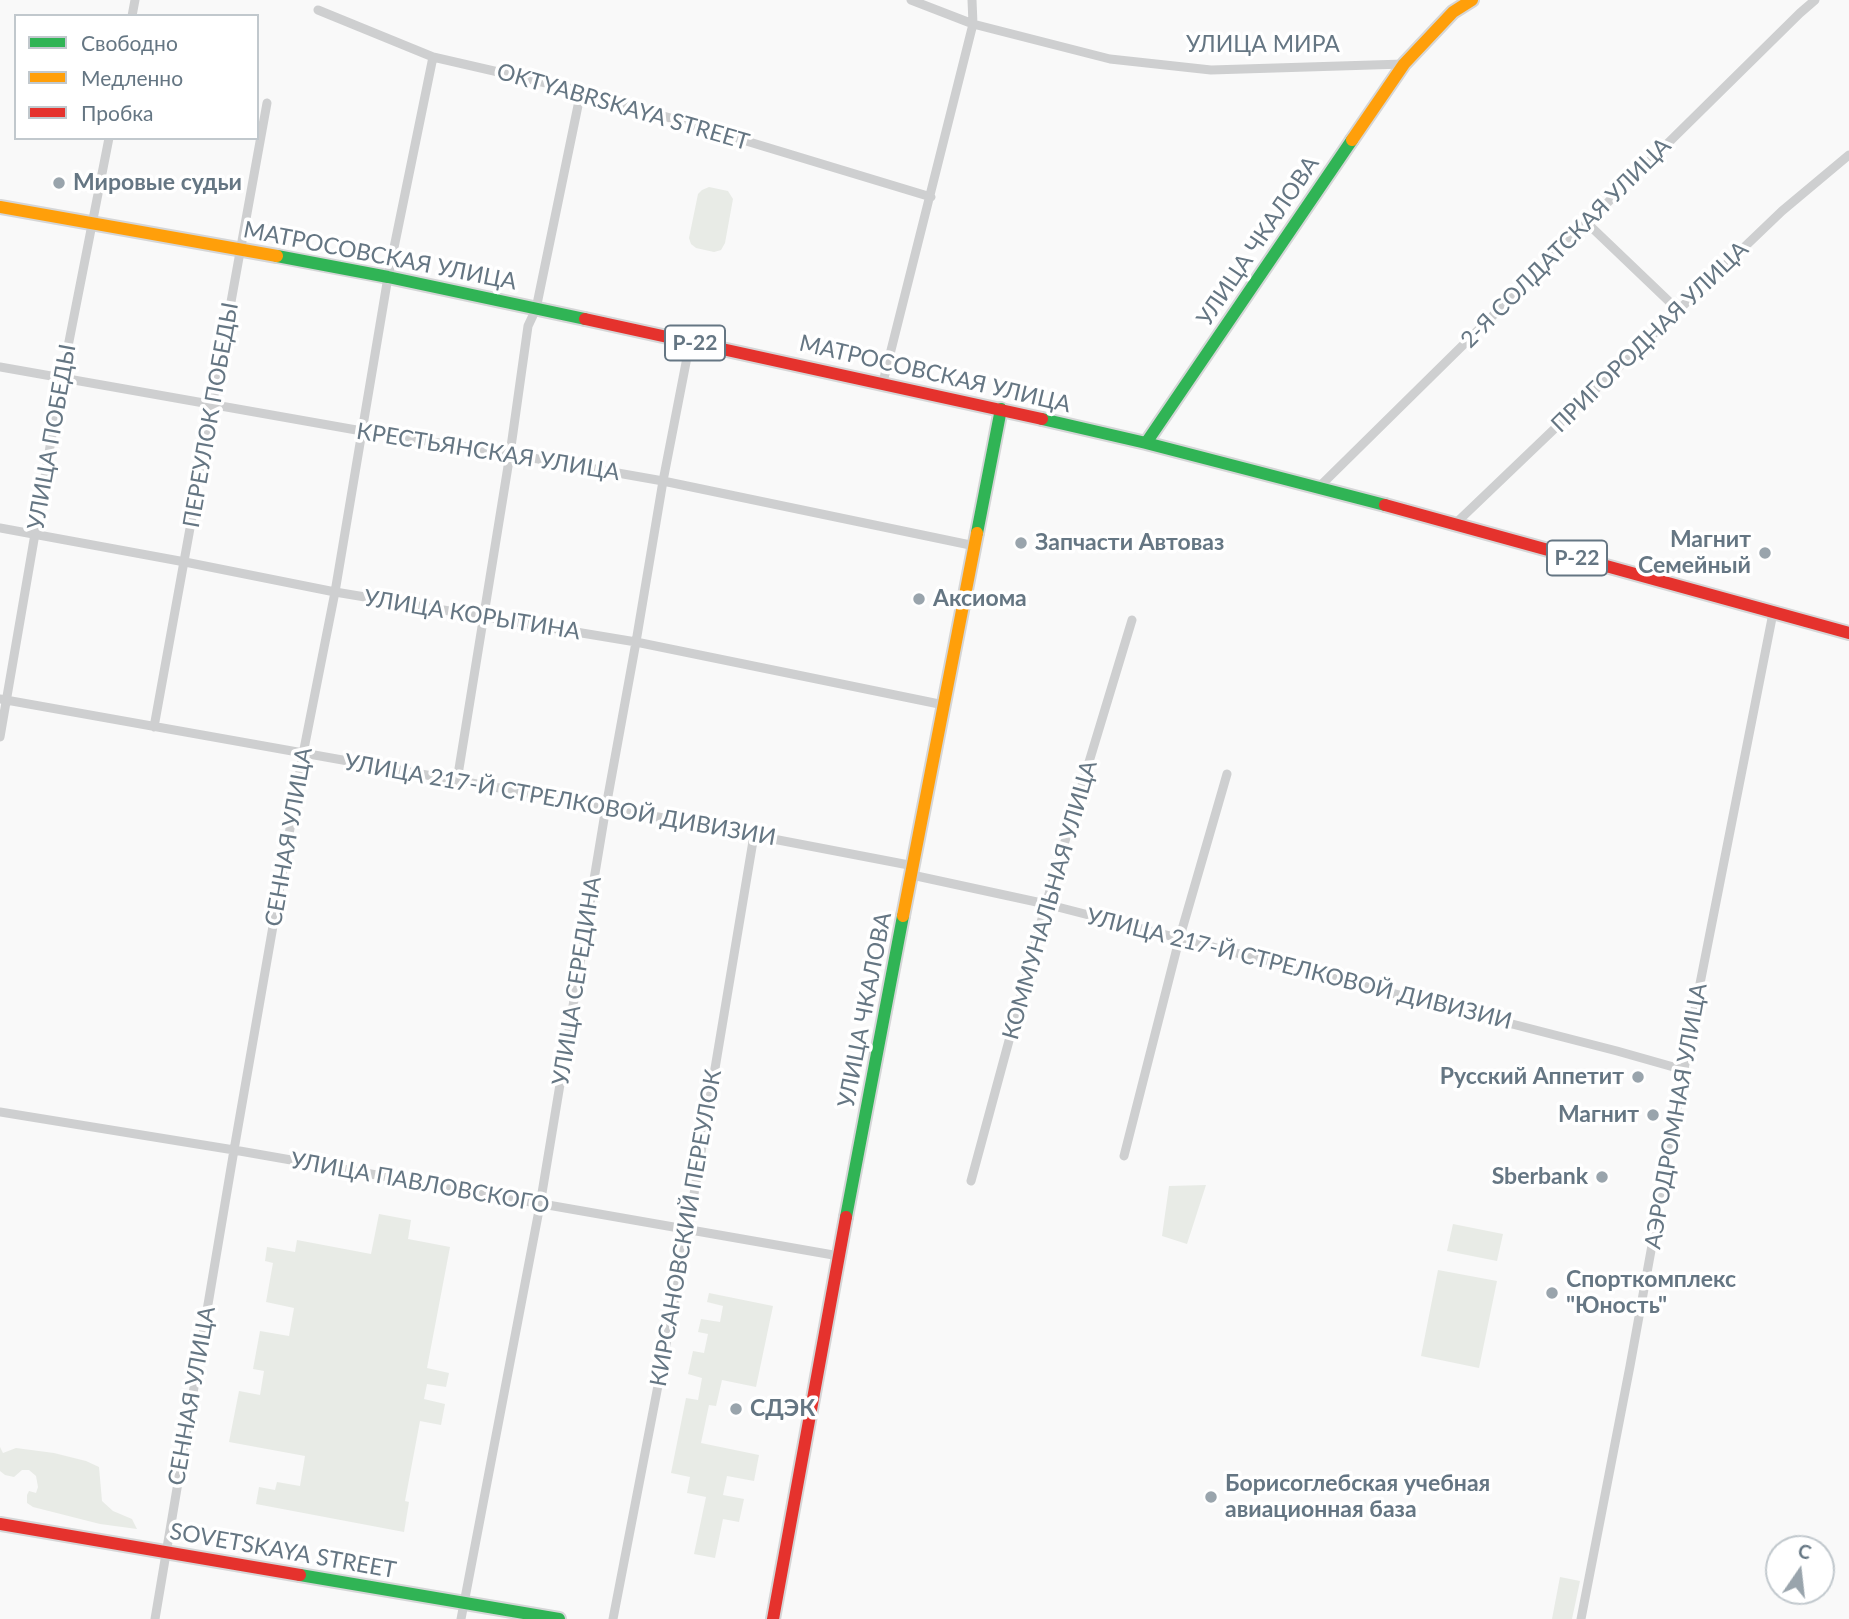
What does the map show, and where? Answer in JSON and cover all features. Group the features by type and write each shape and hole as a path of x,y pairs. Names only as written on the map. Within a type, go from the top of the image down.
{"main road":[{"path":"1404,64 1453,12 1472,0"},
{"name":"УЛИЦА ЧКАЛОВА","path":"1146,443 1404,64"},
{"name":"МАТРОСОВСКАЯ УЛИЦА","path":"0,207 388,277 1002,409 1146,443 1455,524 1849,633"},
{"name":"УЛИЦА ЧКАЛОВА","path":"773,1619 839,1256 1002,409"},
{"name":"SOVETSKAYA STREET","path":"0,1524 559,1619"}],"street":[{"name":"УЛИЦА МИРА","path":"911,0 973,24 1110,60 1211,70 1404,64"},
{"path":"883,382 973,24 972,0"},
{"name":"2-Я СОЛДАТСКАЯ УЛИЦА","path":"1318,488 1815,0"},
{"name":"OKTYABRSKAYA STREET","path":"318,10 433,57 581,91 930,197"},
{"name":"СЕННАЯ УЛИЦА","path":"155,1619 303,754 335,592 388,277 433,57"},
{"path":"457,781 528,326 536,309 581,91"},
{"name":"ПЕРЕУЛОК ПОБЕДЫ","path":"154,727 267,103"},
{"name":"УЛИЦА ПОБЕДЫ","path":"0,737 3,700 109,140"},
{"name":"ПРИГОРОДНАЯ УЛИЦА","path":"1455,524 1782,211 1849,155"},
{"path":"1587,223 1678,310"},
{"name":"УЛИЦА СЕРЕДИНА","path":"461,1619 540,1205 606,807 690,342"},
{"name":"КРЕСТЬЯНСКАЯ УЛИЦА","path":"0,367 663,481 975,546"},
{"name":"УЛИЦА КОРЫТИНА","path":"0,528 335,592 636,642 944,705"},
{"name":"АЭРОДРОМНАЯ УЛИЦА","path":"1581,1619 1773,613"},
{"name":"КОММУНАЛЬНАЯ УЛИЦА","path":"971,1181 1046,904 1132,620"},
{"name":"УЛИЦА 217-Й СТРЕЛКОВОЙ ДИВИЗИИ","path":"3,700 754,835 1046,904 1684,1070"},
{"path":"1124,1156 1180,940 1227,774"},
{"name":"КИРСАНОВСКИЙ ПЕРЕУЛОК","path":"613,1619 688,1230 754,835"},
{"name":"УЛИЦА ПАВЛОВСКОГО","path":"0,1112 234,1150 839,1256"}],"shaded area":[{"path":"709,187 728,191 733,199 725,243 721,250 714,252 696,248 689,238 698,194"},
{"path":"1206,1185 1187,1244 1162,1236 1169,1186"},
{"path":"379,1214 411,1220 408,1239 450,1247 427,1368 449,1373 446,1387 427,1384 424,1399 445,1404 441,1425 420,1421 405,1501 409,1502 404,1532 256,1504 259,1487 275,1490 277,1482 300,1486 305,1456 229,1442 239,1391 260,1395 264,1371 253,1369 260,1331 289,1336 294,1308 266,1302 273,1263 265,1261 267,1247 295,1252 297,1240 371,1254"},
{"path":"1453,1224 1503,1234 1497,1261 1447,1251"},
{"path":"1438,1270 1497,1281 1479,1368 1421,1356"},
{"path":"709,1293 773,1306 756,1387 722,1380 716,1406 709,1405 701,1443 759,1455 754,1481 727,1476 723,1495 744,1499 739,1522 723,1519 715,1558 694,1554 706,1497 687,1493 690,1477 671,1473 686,1398 698,1400 702,1378 688,1374 693,1351 704,1353 708,1334 698,1332 701,1319 720,1322 723,1306 707,1302"},
{"path":"0,1447 3,1453 16,1448 54,1453 99,1467 102,1501 113,1511 132,1519 137,1529 100,1524 33,1507 27,1503 27,1495 29,1491 36,1493 36,1476 29,1470 22,1470 14,1477 0,1471"},
{"path":"1560,1577 1580,1581 1572,1619 1552,1619"}],"traffic: fast":[{"path":"1146,443 1352,140"},
{"path":"277,256 585,319"},
{"path":"977,533 1001,409"},
{"path":"1042,419 1385,505"},
{"path":"846,1217 903,916"},
{"path":"300,1575 559,1619"}],"traffic: slow":[{"path":"1352,140 1404,64 1453,12 1472,0"},
{"path":"0,207 277,256"},
{"path":"903,916 977,533"}],"traffic: jam":[{"path":"585,319 1042,419"},
{"path":"1385,505 1849,633"},
{"path":"773,1619 846,1217"},
{"path":"0,1524 300,1575"}],"place":[{"name":"Мировые судьи","path":"59,183"},
{"name":"Запчасти Автоваз","path":"1021,543"},
{"name":"Магнит Семейный","path":"1765,553"},
{"name":"Аксиома","path":"919,599"},
{"name":"Русский Аппетит","path":"1638,1077"},
{"name":"Магнит","path":"1653,1115"},
{"name":"Sberbank","path":"1602,1177"},
{"name":"Спорткомплекс \"Юность\"","path":"1552,1293"},
{"name":"СДЭК","path":"736,1409"},
{"name":"Борисоглебская учебная авиационная база","path":"1211,1497"}]}
